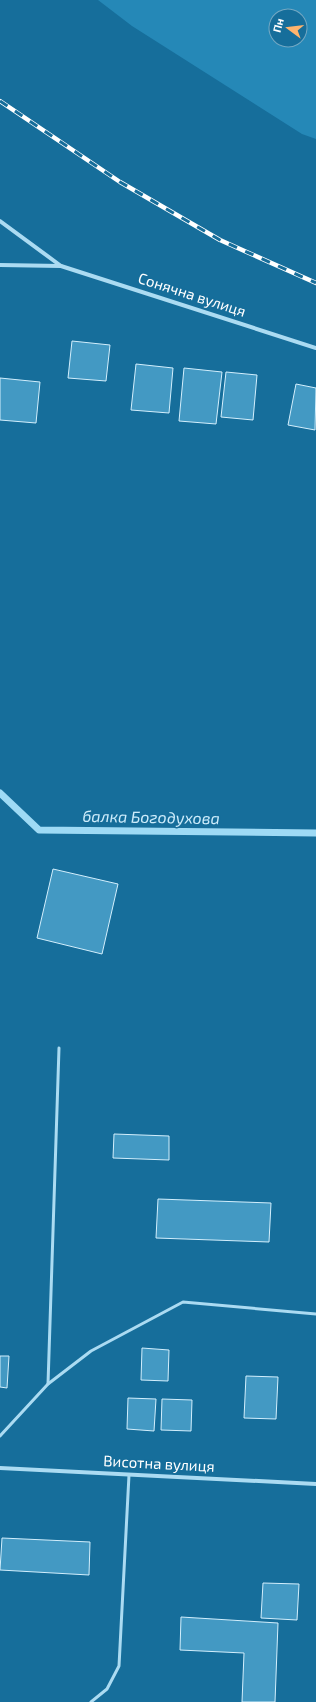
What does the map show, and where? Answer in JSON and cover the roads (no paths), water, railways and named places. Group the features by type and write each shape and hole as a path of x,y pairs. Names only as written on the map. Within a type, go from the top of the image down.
{"street":[{"path":"0,221 61,266"},
{"path":"0,265 61,266"},
{"name":"Сонячна вулиця","path":"61,266 316,348"},
{"name":"Висотна вулиця","path":"0,1468 316,1484"}],"lane":[{"path":"48,1384 59,1048"},
{"path":"0,1436 48,1384 91,1350 182,1302 316,1314"},
{"path":"91,1702 108,1689 119,1666 129,1475"}],"waterway":[{"name":"балка Богодухова","path":"0,793 39,830 316,833"}],"railway":[{"path":"0,101 120,182 220,240 316,283"}]}
